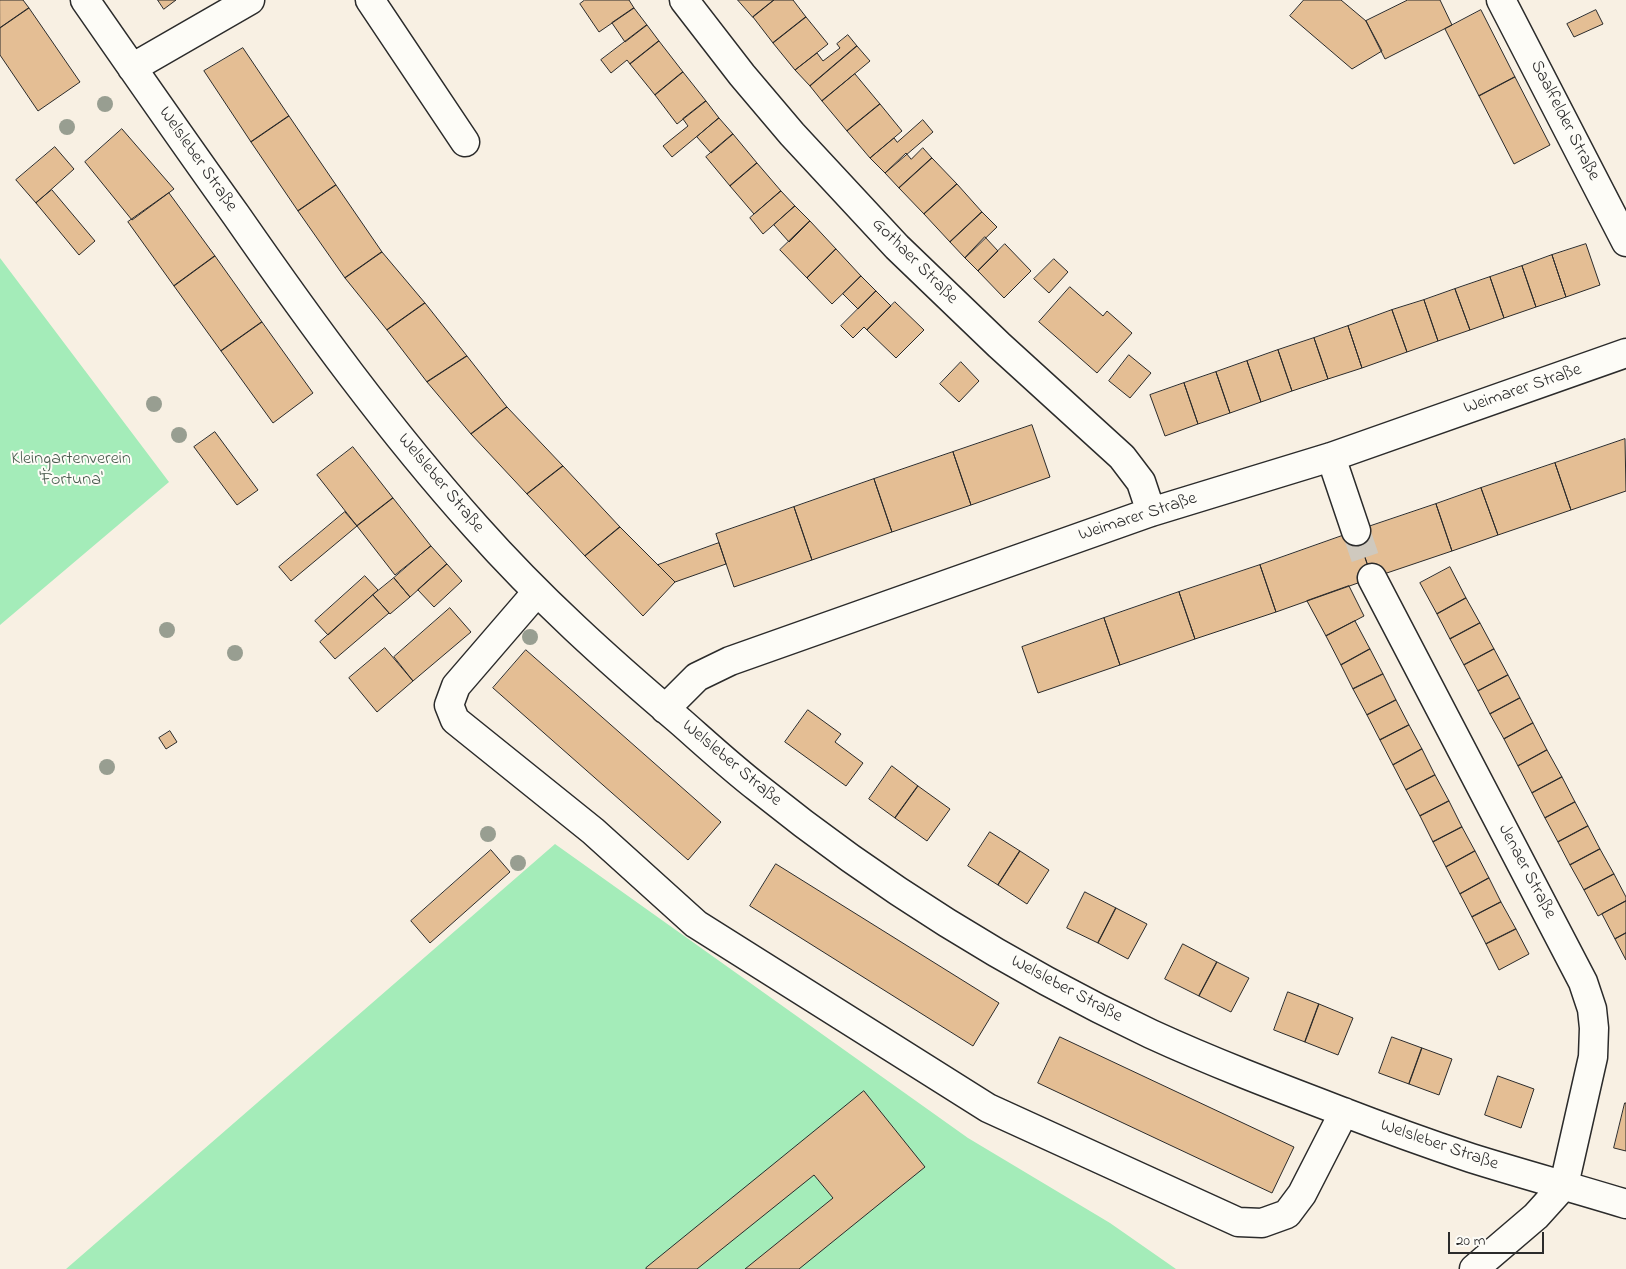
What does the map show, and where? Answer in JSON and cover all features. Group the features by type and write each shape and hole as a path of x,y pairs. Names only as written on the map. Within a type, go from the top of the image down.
{"street":[{"name":"Welsleber Straße","path":"85,0 294,298 360,388 473,524 537,592 604,657 757,787 819,834 914,901 991,950 1150,1034 1258,1080 1466,1156 1626,1204"},
{"path":"132,68 250,0"},
{"path":"370,0 465,142"},
{"name":"Gothaer Straße","path":"684,0 742,75 792,134 897,247 999,345 1122,456 1141,482 1151,512"},
{"name":"Saalfelder Straße","path":"1501,0 1626,242"},
{"name":"Weimarer Straße","path":"665,710 697,677 730,661 1151,512 1331,457 1626,353"},
{"path":"1331,457 1356,531"},
{"name":"Jenaer Straße","path":"1372,578 1589,995 1594,1028 1593,1057 1564,1185"},
{"path":"537,592 456,686 449,705 455,720 593,831 696,924 988,1108 1238,1222 1262,1223 1287,1214 1302,1194 1344,1112"},
{"path":"1474,1269 1536,1216 1564,1185"}],"green space":[{"name":"Kleingartenverein 'Fortuna'","path":"0,258 169,482 0,625"},
{"path":"555,844 968,1138 1110,1223 1176,1269 66,1269"}],"building":[{"path":"0,0 23,0 29,8 0,28"},
{"path":"158,0 176,0 164,9"},
{"path":"585,0 629,0 634,8 599,32 580,4"},
{"path":"738,0 774,0 753,17"},
{"path":"774,0 793,0 806,17 773,43 753,17"},
{"path":"1304,0 1341,0 1366,21 1382,51 1352,69 1290,16"},
{"path":"1408,0 1440,0 1452,25 1385,59 1366,21"},
{"path":"29,8 80,82 38,111 0,55 0,28"},
{"path":"634,8 647,25 625,42 612,23"},
{"path":"1481,10 1515,77 1479,96 1445,29"},
{"path":"1596,10 1603,24 1574,37 1567,24"},
{"path":"806,17 828,44 795,70 773,43"},
{"path":"647,25 659,41 630,64 627,60 611,73 601,60"},
{"path":"848,35 857,46 810,86 795,70 817,53 823,61 840,48 837,44"},
{"path":"659,41 683,72 655,95 630,64"},
{"path":"857,46 870,61 822,101 810,86"},
{"path":"243,48 289,116 251,142 204,71"},
{"path":"683,72 706,101 677,124 655,95"},
{"path":"855,74 880,104 847,131 822,101"},
{"path":"1515,77 1550,145 1514,164 1479,96"},
{"path":"706,101 719,118 672,157 663,146 688,126 683,119"},
{"path":"880,104 902,131 870,158 847,131"},
{"path":"289,116 336,185 298,211 251,142"},
{"path":"719,118 733,134 711,153 697,137"},
{"path":"923,120 933,132 885,173 870,158 894,138 897,142"},
{"path":"122,129 174,189 132,220 85,162"},
{"path":"733,134 757,163 730,186 706,157"},
{"path":"55,147 74,169 36,203 16,180"},
{"path":"923,148 932,158 899,188 885,173 906,153 911,159"},
{"path":"932,158 957,184 924,214 899,188"},
{"path":"757,163 781,191 754,214 730,186"},
{"path":"957,184 982,212 950,242 924,214"},
{"path":"336,185 382,252 345,278 298,211"},
{"path":"52,190 95,241 79,255 36,203"},
{"path":"781,191 795,206 763,234 750,218"},
{"path":"169,193 215,256 174,286 128,222"},
{"path":"795,206 810,221 789,242 774,225"},
{"path":"982,212 997,227 965,258 950,242"},
{"path":"810,221 836,249 807,278 780,250"},
{"path":"985,237 998,251 978,271 965,258"},
{"path":"1005,244 1031,271 1004,298 978,271"},
{"path":"1586,244 1600,285 1566,297 1552,255"},
{"path":"836,249 861,276 832,304 807,278"},
{"path":"382,252 425,303 387,330 345,278"},
{"path":"1552,255 1566,297 1536,307 1522,266"},
{"path":"215,256 262,322 221,351 174,286"},
{"path":"1054,259 1068,272 1049,293 1034,279"},
{"path":"1522,266 1536,307 1504,318 1490,277"},
{"path":"861,276 876,291 858,309 843,294"},
{"path":"1490,277 1504,318 1470,330 1455,289"},
{"path":"1070,287 1103,316 1107,311 1132,333 1097,373 1039,322"},
{"path":"1455,289 1470,330 1438,341 1424,300"},
{"path":"876,291 891,306 867,330 864,327 853,338 841,326"},
{"path":"1424,300 1438,341 1407,352 1392,310"},
{"path":"895,302 924,330 896,358 867,330"},
{"path":"425,303 467,356 427,382 387,330"},
{"path":"1392,310 1407,352 1362,368 1348,326"},
{"path":"262,322 313,393 273,423 221,351"},
{"path":"1348,326 1362,368 1328,379 1314,338"},
{"path":"1314,338 1328,379 1292,391 1278,350"},
{"path":"1278,350 1292,391 1261,402 1247,361"},
{"path":"1129,355 1151,373 1130,398 1109,381"},
{"path":"467,356 507,407 471,434 427,382"},
{"path":"1247,361 1261,402 1230,413 1216,372"},
{"path":"961,362 979,381 959,402 940,384"},
{"path":"1216,372 1230,413 1198,424 1184,383"},
{"path":"1184,383 1198,424 1165,436 1150,395"},
{"path":"507,407 563,466 527,494 471,434"},
{"path":"1032,425 1050,477 971,505 953,452"},
{"path":"215,432 258,490 237,505 194,447"},
{"path":"1625,439 1626,491 1571,510 1555,463"},
{"path":"353,447 393,498 357,526 317,475"},
{"path":"953,452 971,505 892,532 874,479"},
{"path":"1555,463 1571,510 1498,535 1481,488"},
{"path":"563,466 620,527 585,556 527,494"},
{"path":"874,479 892,532 812,560 794,507"},
{"path":"1481,488 1498,535 1452,551 1436,504"},
{"path":"393,498 431,546 395,575 357,526"},
{"path":"1436,504 1452,551 1372,578 1356,531"},
{"path":"794,507 812,560 734,587 716,534"},
{"path":"345,512 357,526 291,581 279,567"},
{"path":"620,527 675,582 643,616 585,556"},
{"path":"1356,531 1372,578 1276,612 1260,565"},
{"path":"719,543 726,564 675,582 658,565"},
{"path":"431,546 447,564 410,597 394,578"},
{"path":"447,564 462,581 434,607 418,590"},
{"path":"1260,565 1276,612 1195,639 1179,592"},
{"path":"1450,567 1466,598 1437,614 1420,583"},
{"path":"365,576 378,590 328,635 315,621"},
{"path":"394,578 410,597 390,614 373,595"},
{"path":"1349,586 1364,616 1326,636 1307,601"},
{"path":"1179,592 1195,639 1120,665 1104,618"},
{"path":"373,595 389,613 335,659 320,642"},
{"path":"1466,598 1480,623 1450,639 1437,614"},
{"path":"450,608 471,632 413,681 394,657"},
{"path":"1104,618 1120,665 1038,693 1022,647"},
{"path":"1355,621 1370,649 1341,665 1326,636"},
{"path":"1480,623 1494,649 1464,665 1450,639"},
{"path":"385,648 413,681 377,712 349,678"},
{"path":"1370,649 1383,674 1353,689 1341,665"},
{"path":"1494,649 1508,675 1478,691 1464,665"},
{"path":"526,650 721,822 688,860 493,688"},
{"path":"1383,674 1396,700 1367,715 1353,689"},
{"path":"1508,675 1520,698 1490,714 1478,691"},
{"path":"1520,698 1533,723 1504,739 1490,714"},
{"path":"1396,700 1409,725 1380,740 1367,715"},
{"path":"808,710 841,734 835,742 863,763 846,786 785,742"},
{"path":"1533,723 1547,750 1518,766 1504,739"},
{"path":"1409,725 1422,749 1393,765 1380,740"},
{"path":"170,731 177,742 166,749 159,738"},
{"path":"1422,749 1435,775 1406,790 1393,765"},
{"path":"1547,750 1562,777 1532,793 1518,766"},
{"path":"892,766 918,786 895,818 869,799"},
{"path":"1435,775 1449,801 1420,816 1406,790"},
{"path":"1562,777 1575,802 1545,818 1532,793"},
{"path":"918,786 950,809 927,841 895,818"},
{"path":"1449,801 1462,827 1433,842 1420,816"},
{"path":"1575,802 1588,826 1558,842 1545,818"},
{"path":"1588,826 1600,849 1570,865 1558,842"},
{"path":"1462,827 1475,851 1446,867 1433,842"},
{"path":"990,832 1020,851 998,885 968,866"},
{"path":"1600,849 1614,874 1584,890 1570,865"},
{"path":"491,850 510,872 430,943 411,921"},
{"path":"1020,851 1049,870 1027,904 998,885"},
{"path":"1475,851 1489,878 1460,894 1446,867"},
{"path":"776,864 999,1003 973,1046 750,906"},
{"path":"1614,874 1626,897 1626,901 1598,916 1584,890"},
{"path":"1489,878 1501,902 1472,917 1460,894"},
{"path":"1085,892 1116,908 1098,943 1067,928"},
{"path":"1626,901 1626,933 1615,939 1602,914"},
{"path":"1501,902 1516,929 1486,944 1472,917"},
{"path":"1116,908 1147,924 1128,959 1098,943"},
{"path":"1516,929 1529,954 1499,970 1486,944"},
{"path":"1626,933 1626,960 1615,939"},
{"path":"1183,944 1217,962 1199,996 1165,979"},
{"path":"1217,962 1249,978 1231,1012 1199,996"},
{"path":"1288,992 1319,1004 1305,1042 1274,1030"},
{"path":"1319,1004 1353,1018 1338,1055 1305,1042"},
{"path":"1060,1037 1294,1147 1272,1193 1038,1083"},
{"path":"1392,1037 1422,1048 1409,1084 1379,1073"},
{"path":"1422,1048 1452,1059 1439,1095 1409,1084"},
{"path":"1498,1076 1534,1089 1521,1128 1485,1115"},
{"path":"864,1091 925,1167 799,1269 745,1269 833,1198 814,1175 697,1269 646,1269 646,1268"},
{"path":"1626,1103 1626,1151 1614,1148"}],"tunnel":[{"path":"1356,531 1372,578"}]}
